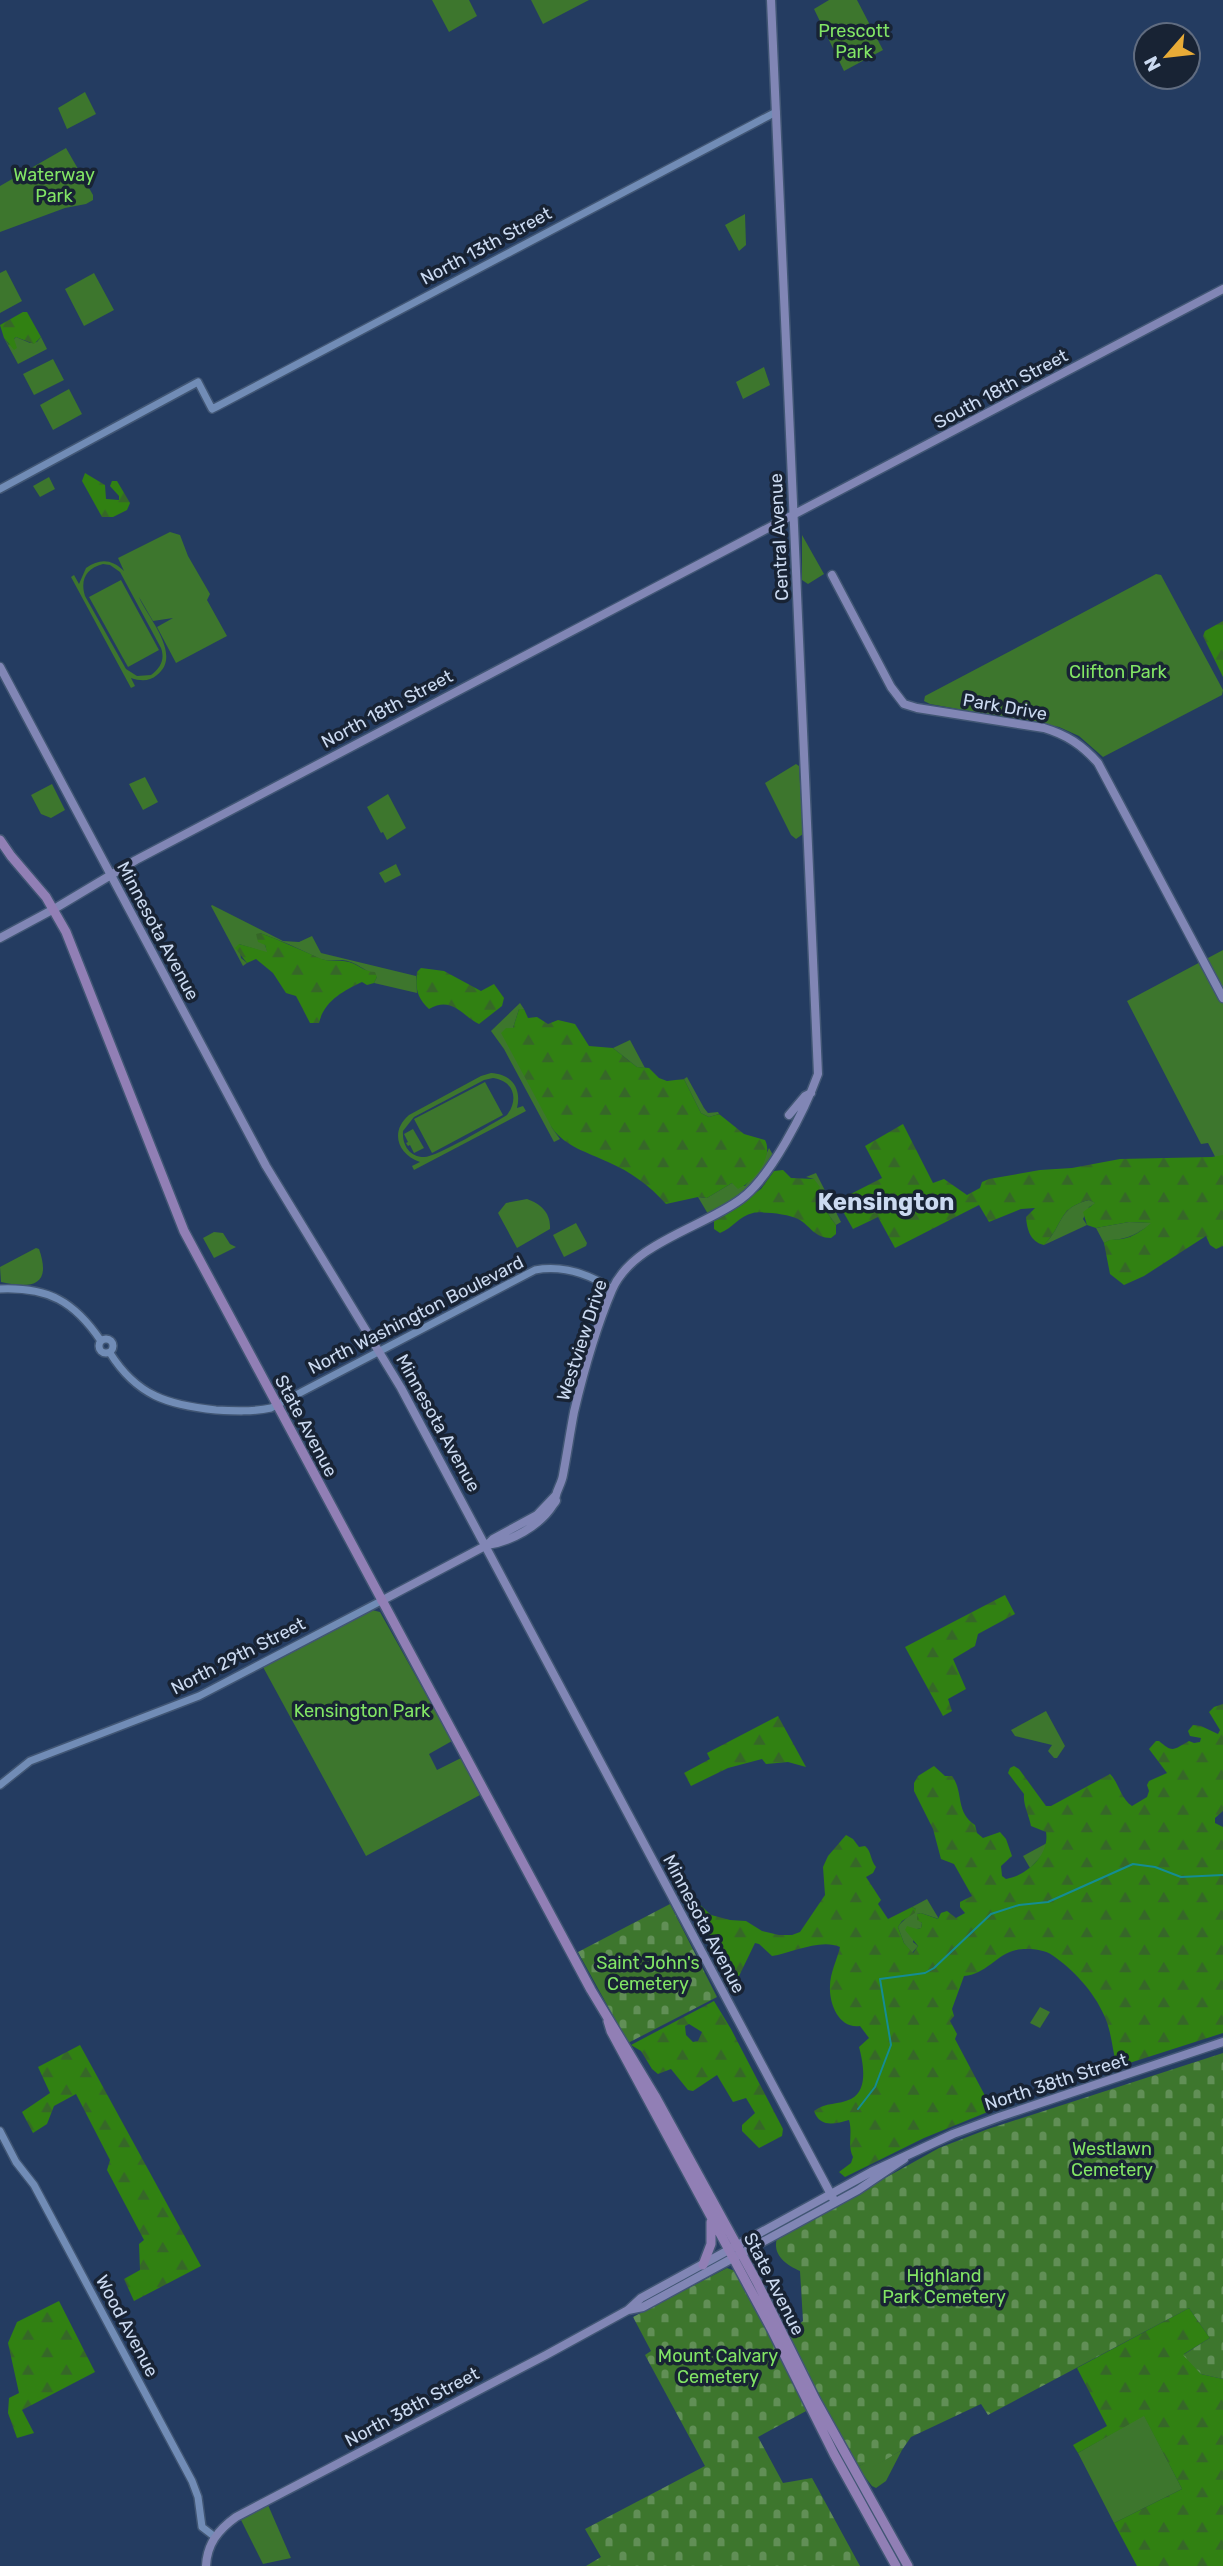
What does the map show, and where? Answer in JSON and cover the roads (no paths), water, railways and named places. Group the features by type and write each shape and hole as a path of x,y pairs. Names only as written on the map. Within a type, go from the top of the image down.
{"main road":[{"name":"Central Avenue","path":"771,0 818,1074"},
{"name":"South 18th Street","path":"794,516 1223,289"},
{"name":"North 18th Street","path":"0,938 110,874 794,516"},
{"name":"Park Drive","path":"832,575 891,687 904,704 1044,729 1062,734 1088,751 1098,763 1223,998"},
{"name":"Minnesota Avenue","path":"0,667 266,1167 380,1351 487,1545 833,2198"},
{"name":"State Avenue","path":"0,839 54,909 76,956 184,1231 710,2216 735,2252 908,2566"},
{"name":"Westview Drive","path":"487,1545 537,1515 556,1494 564,1473 578,1399 612,1289 626,1268 641,1255 727,1208 752,1190 770,1167 811,1093 818,1074"},
{"path":"789,1115 805,1096 811,1093"},
{"name":"North 29th Street","path":"381,1601 487,1545"},
{"name":"State Avenue","path":"607,2019 616,2028 643,2073 834,2454 896,2566"},
{"name":"North 38th Street","path":"628,2310 643,2307 735,2252 833,2198 885,2173 909,2154 999,2117 1221,2044"},
{"path":"702,2266 711,2244 710,2216"},
{"name":"North 38th Street","path":"215,2537 227,2524 247,2510 546,2356 628,2310 641,2298 735,2252"},
{"path":"206,2566 215,2537"}],"street":[{"name":"North 13th Street","path":"0,489 198,383 212,409 776,112"},
{"name":"North Washington Boulevard","path":"2,1286 37,1291 55,1297 84,1318 101,1341 106,1339 112,1342 114,1347 110,1353 140,1388 180,1406 202,1409 253,1409 269,1404 276,1405 536,1270 561,1268 591,1278 612,1289"},
{"name":"North 29th Street","path":"0,1785 30,1761 199,1696 381,1601"},
{"name":"Wood Avenue","path":"0,2131 16,2162 34,2185 191,2481 198,2497 202,2527 215,2537"}],"waterway":[{"path":"858,2109 875,2087 891,2045 880,1979 925,1973 934,1968 991,1914 1019,1905 1048,1902 1133,1864 1155,1867 1181,1877 1223,1875"}],"district":[{"name":"Kensington","path":"886,1202"}],"park label":[{"name":"Prescott Park","path":"854,41"},
{"name":"Waterway Park","path":"54,185"},
{"name":"Clifton Park","path":"1118,672"},
{"name":"Kensington Park","path":"362,1711"},
{"name":"Saint John's Cemetery","path":"648,1973"},
{"name":"Westlawn Cemetery","path":"1112,2159"},
{"name":"Highland Park Cemetery","path":"944,2286"},
{"name":"Mount Calvary Cemetery","path":"718,2366"}]}
